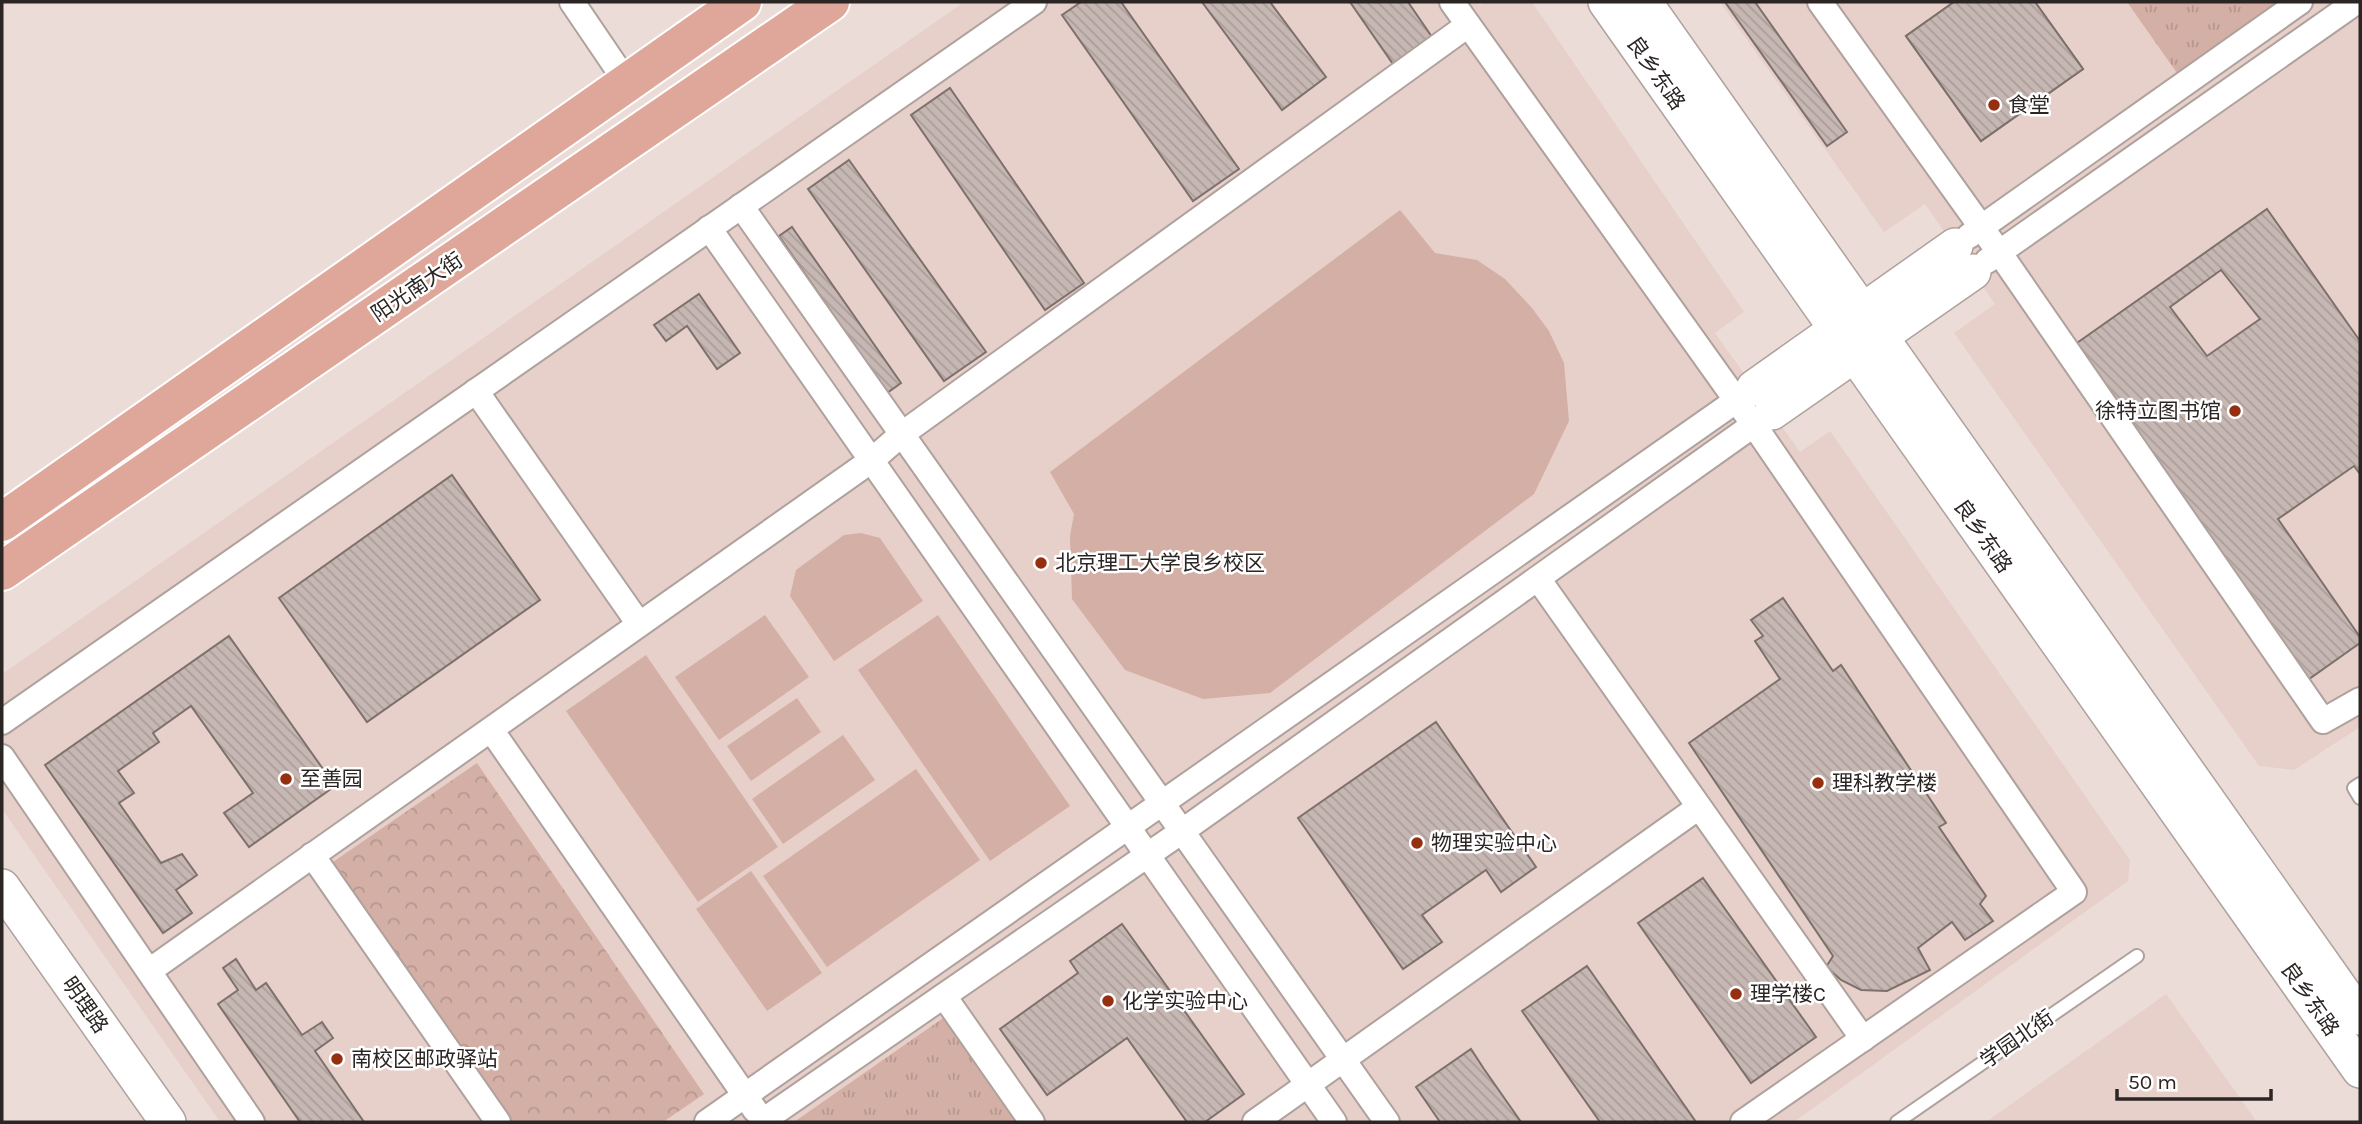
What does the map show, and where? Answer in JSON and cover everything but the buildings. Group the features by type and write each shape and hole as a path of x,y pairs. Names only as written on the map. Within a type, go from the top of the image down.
{"main road":[{"path":"2,522 742,2"},
{"name":"阳光南大街","path":"2,571 830,2"},
{"name":"良乡东路","path":"1606,2 1859,333"},
{"name":"良乡东路","path":"1644,2 1859,333 2244,879 2360,1070"},
{"path":"1754,406 1977,250"},
{"name":"良乡东路","path":"2244,879 2360,1017"},
{"name":"明理路","path":"2,887 168,1122"}],"street":[{"path":"572,2 626,83"},
{"path":"2,722 1034,2"},
{"path":"1452,2 1754,406 2074,892 1743,1122"},
{"path":"1820,2 1977,250 2323,722 2360,699"},
{"path":"1977,250 2300,2"},
{"path":"1977,250 2356,2"},
{"path":"149,971 872,460 902,434 1468,25"},
{"path":"741,206 1387,1122"},
{"path":"709,228 1334,1122"},
{"path":"476,391 639,624"},
{"path":"492,731 762,1122 1539,580 1754,406"},
{"path":"707,1122 1161,805 1754,406"},
{"path":"1539,580 1863,1039"},
{"path":"2,757 252,1122"},
{"path":"1255,1122 1699,807"},
{"path":"312,855 498,1122"},
{"path":"944,996 1032,1122"}],"lane":[{"path":"2360,784 2354,788 2360,798"},
{"name":"学园北街","path":"1897,1122 2137,956"}],"shaded area":[{"name":"北京理工大学良乡校区","path":"964,2 1477,2 1480,5 1484,2 1532,2 1744,312 1715,333 1800,452 1830,431 2130,860 2128,881 1794,1122 220,1122 2,809 2,674"},
{"path":"1720,2 2360,2 2360,727 2294,770 2259,766 1954,333 1995,304 1925,204 1884,232"},
{"path":"2166,994 2257,1122 1986,1122"}],"green space":[{"path":"2127,2 2278,2 2177,73"},
{"path":"1400,210 1435,253 1477,260 1505,279 1549,331 1564,363 1569,421 1534,494 1270,693 1203,699 1125,670 1072,599 1070,536 1074,514 1050,472"},
{"path":"861,533 880,538 923,601 834,661 790,596 796,570 844,535"},
{"path":"765,615 809,677 719,740 675,677"},
{"path":"938,615 1070,806 990,861 858,670"},
{"path":"646,655 778,847 698,902 566,711"},
{"path":"797,698 821,732 751,781 727,746"},
{"path":"843,735 875,780 783,844 752,799"},
{"path":"477,763 704,1094 663,1122 507,1122 330,864"},
{"path":"916,769 980,860 827,967 763,876"},
{"path":"751,871 822,973 767,1011 696,909"},
{"path":"946,1016 1021,1122 794,1122"}],"place":[{"name":"食堂","path":"1994,105"},
{"name":"徐特立图书馆","path":"2235,411"},
{"name":"北京理工大学良乡校区","path":"1041,563"},
{"name":"至善园","path":"286,779"},
{"name":"理科教学楼","path":"1818,783"},
{"name":"物理实验中心","path":"1417,843"},
{"name":"理学楼C","path":"1736,994"},
{"name":"化学实验中心","path":"1108,1001"},
{"name":"南校区邮政驿站","path":"337,1059"}]}
